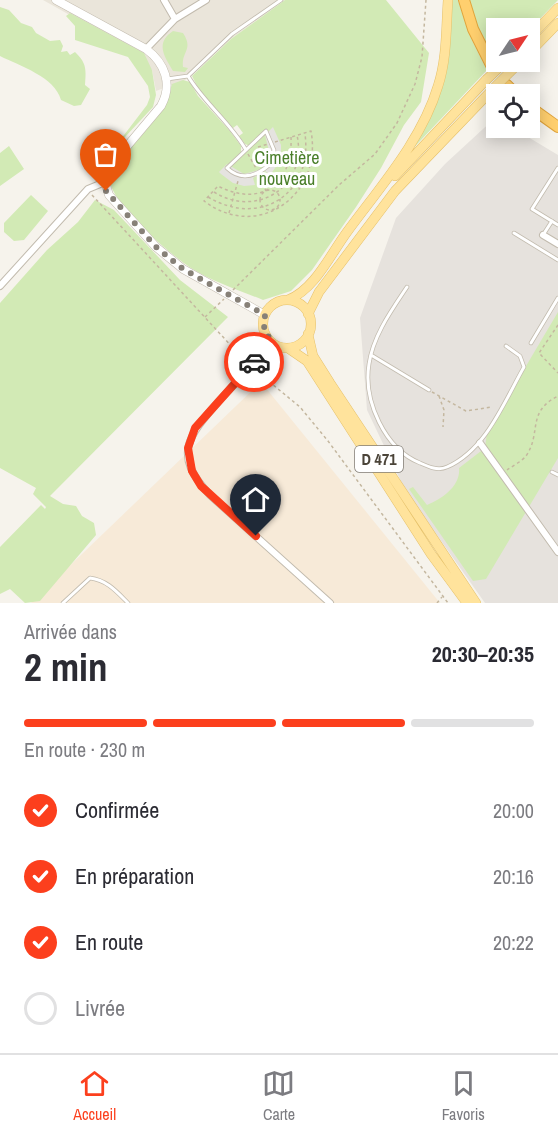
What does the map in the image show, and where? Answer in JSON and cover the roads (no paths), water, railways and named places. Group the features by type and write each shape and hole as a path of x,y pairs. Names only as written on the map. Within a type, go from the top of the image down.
{"highway":[{"path":"464,0 473,29 486,55"},
{"path":"540,114 558,127"}],"main road":[{"path":"337,248 395,166 431,105 442,72 448,0"},
{"path":"540,27 558,8"},
{"path":"540,42 558,24"},
{"path":"288,300 300,304 308,314 311,324 308,334 300,344 288,348 273,343 264,330 265,315 276,303 288,300 306,288 411,156 494,72"},
{"path":"308,314 319,292 399,187 510,72"},
{"name":"D 471","path":"308,334 313,356 476,603"},
{"name":"D 471","path":"288,348 307,361 415,530 467,603"}],"street":[{"path":"56,0 146,49 161,65 167,79 166,95 161,106 109,168 105,182 113,201 156,247 183,269 265,315"},
{"path":"164,0 176,19"},
{"path":"146,49 176,19 206,0"},
{"path":"0,286 87,190 105,182"},
{"path":"543,235 558,244"},
{"path":"273,343 195,428 188,448 190,464 196,478 210,495 330,603"},
{"path":"480,443 558,552"}],"lane":[{"path":"167,79 188,76 232,34 281,0"},
{"path":"188,76 196,91 227,123 246,150"},
{"path":"266,132 273,142 273,157 270,165 249,177 239,177 226,168 246,150 266,132"},
{"path":"558,168 532,209 558,225"},
{"path":"543,235 552,221"},
{"path":"514,233 558,260"},
{"path":"407,287 380,331 370,355 367,378 373,408 390,438 404,454 413,460 440,468 448,466 480,443 524,367 520,356 506,346"},
{"path":"531,343 558,298"},
{"path":"370,355 429,390"},
{"path":"552,472 558,476"},
{"path":"63,603 90,578 99,579 109,585 128,603"}],"park label":[{"name":"Cimetière nouveau","path":"287,167"}]}
